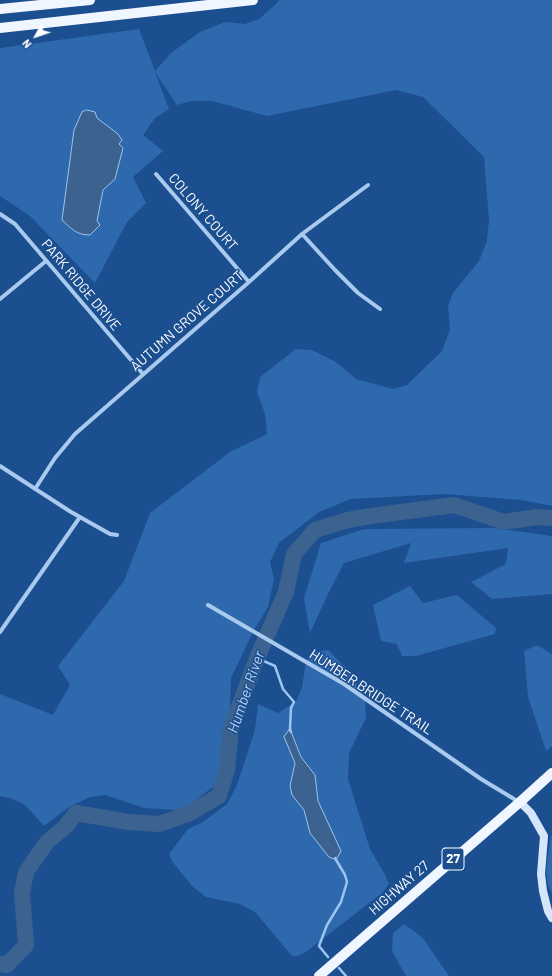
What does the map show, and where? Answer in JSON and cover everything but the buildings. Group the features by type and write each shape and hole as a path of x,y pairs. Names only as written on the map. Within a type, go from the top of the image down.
{"main road":[{"path":"0,9 90,0"},
{"path":"0,28 253,0"},
{"name":"HIGHWAY 27","path":"319,976 552,773"}],"street":[{"name":"COLONY COURT","path":"156,174 249,282"},
{"name":"AUTUMN GROVE COURT","path":"35,489 55,458 75,434 302,234 368,185"},
{"name":"PARK RIDGE DRIVE","path":"0,214 15,224 143,374"},
{"path":"302,234 334,270 358,293 380,309"},
{"path":"0,299 46,261"},
{"path":"0,466 80,517 110,534 117,535"},
{"path":"0,632 80,517"},
{"name":"HUMBER BRIDGE TRAIL","path":"208,605 344,684 480,778 520,802"},
{"path":"520,802 531,813 544,836 541,874 548,911 552,918"}],"shaded area":[{"path":"279,0 552,0 552,506 521,500 444,494 351,499 319,512 279,543 270,562 274,579 268,607 253,632 231,678 229,740 221,773 213,787 183,809 178,810 144,808 105,795 90,797 69,807 44,826 25,805 13,799 0,796 0,694 53,715 70,685 58,666 124,581 150,513 230,452 267,434 265,414 257,392 260,377 296,349 312,350 336,362 356,379 393,389 407,385 442,351 450,330 448,306 453,293 479,261 487,241 489,220 484,157 423,97 396,90 267,116 212,101 191,101 177,105 155,72 169,109 155,118 143,135 163,151 133,177 146,203 127,222 95,283 30,216 0,196 0,48 139,29 155,71 171,53 200,32 225,22 245,24 259,19"},
{"path":"87,110 95,112 97,118 118,134 122,140 119,144 123,148 115,179 103,190 97,221 100,225 90,235 78,233 62,220 74,130 82,112"},
{"path":"495,528 552,536 552,594 492,599 471,582 506,564 508,548 404,563 411,543 344,563 310,633 304,598 321,543 364,529"},
{"path":"410,586 423,603 457,595 496,628 495,634 416,656 402,656 397,644 381,641 373,605"},
{"path":"537,645 552,654 552,746 546,751 528,697 524,651"},
{"path":"328,650 348,670 365,698 366,718 349,753 348,779 370,849 389,884 381,894 307,951 298,956 292,956 255,912 240,904 206,897 192,886 172,861 169,854 188,829 203,822 227,804 237,785 255,730 258,704 278,713 296,701 302,688 306,661 314,652","holes":["290,730 301,757 315,775 318,801 341,851 310,833 304,810 292,795 290,786 295,763"]},
{"path":"290,729 301,757 315,775 318,801 341,851 336,860 329,857 310,833 304,810 292,795 290,786 295,763 284,737"},
{"path":"552,836 552,894 547,880"},
{"path":"404,924 422,937 449,976 406,976 392,951 393,933"}],"waterway":[{"name":"Humber River","path":"0,964 7,965 26,945 22,893 26,872 47,842 66,826 76,813 128,822 159,824 188,814 219,796 227,770 231,728 257,658 286,592 294,554 315,530 348,520 454,505 504,522 537,517 552,518"},
{"path":"257,658 275,666 283,689 294,702 291,708 291,732"},
{"path":"328,957 319,946 327,925 341,902 347,882 345,875 335,858"},
{"path":"339,968 346,976"}]}
